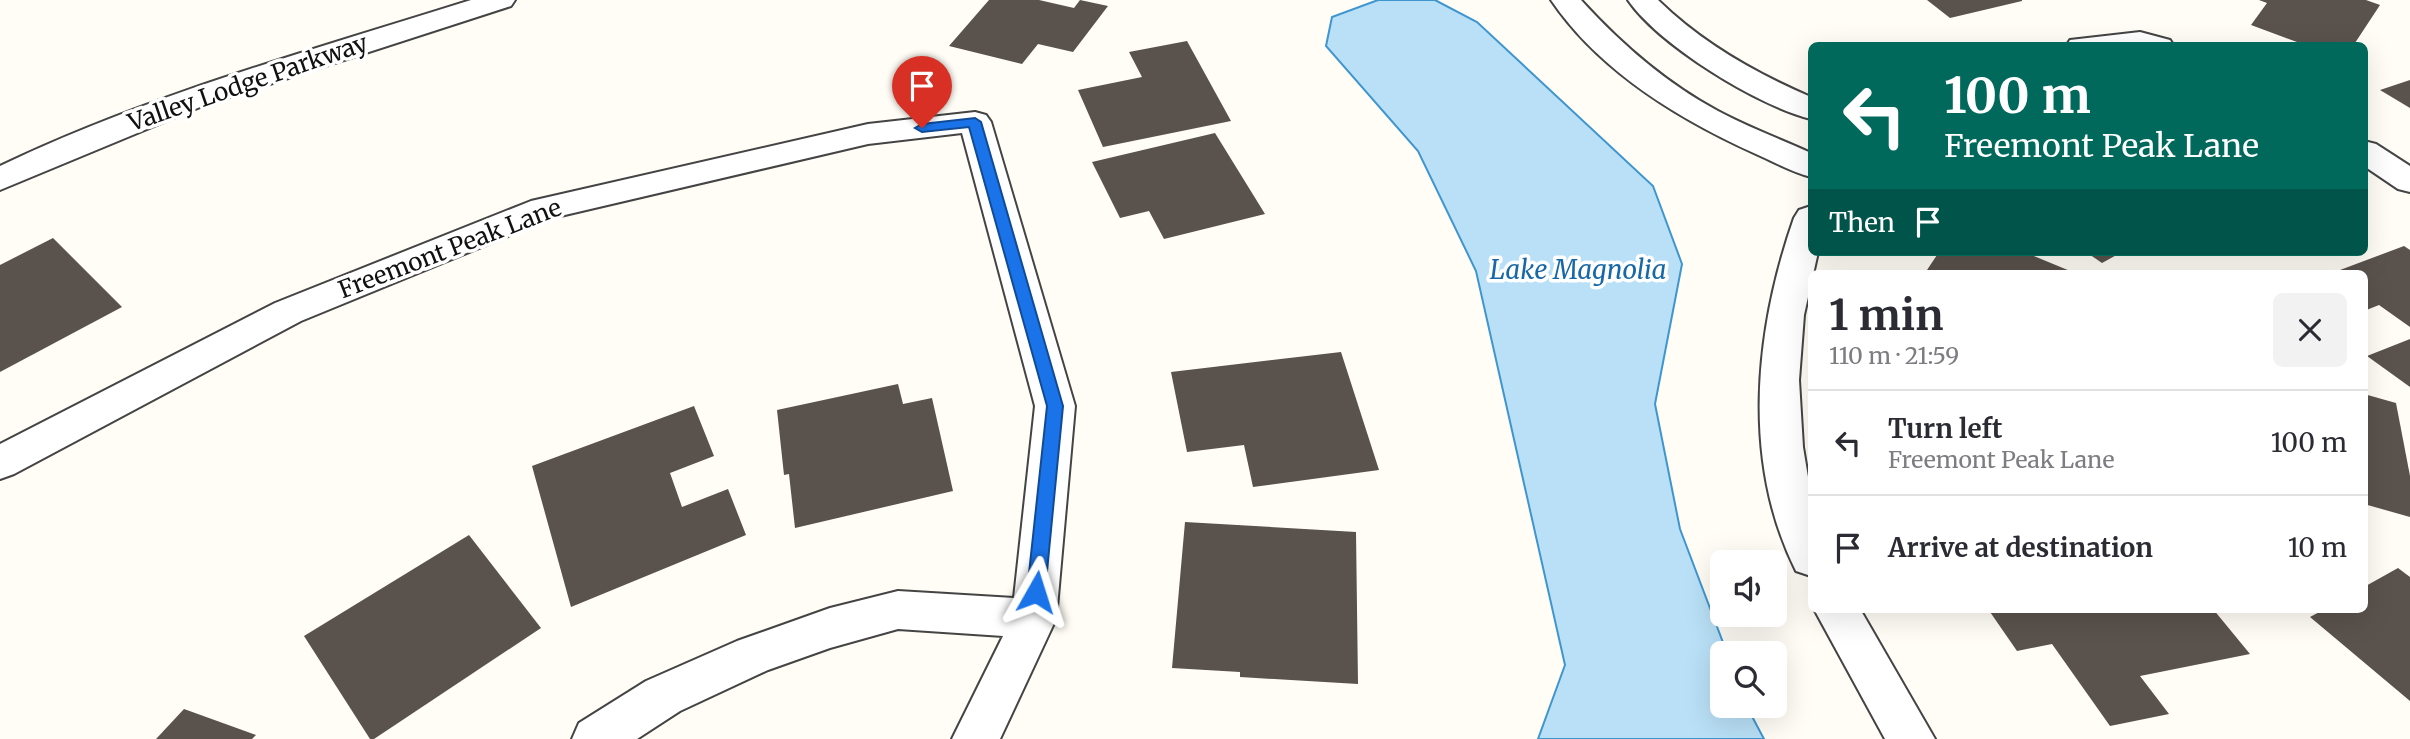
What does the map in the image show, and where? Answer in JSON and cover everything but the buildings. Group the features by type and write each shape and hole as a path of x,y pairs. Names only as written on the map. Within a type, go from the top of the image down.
{"street":[{"name":"Valley Lodge Parkway","path":"0,179 41,159 194,98 501,0"},
{"path":"1565,0 1595,35 1652,81 1704,116 1808,165"},
{"path":"1642,0 1659,19 1700,51 1752,84 1808,108"},
{"name":"Freemont Peak Lane","path":"0,463 288,312 543,209 868,134 975,122 1055,406 1034,619"},
{"path":"2368,154 2410,181"},
{"path":"1808,226 1797,257 1785,307 1780,372 1787,483 1808,549"},
{"path":"596,739 663,696 753,655 830,628 898,610 1034,619 976,739"},
{"path":"1838,613 1911,739"}],"water":[{"name":"Lake Magnolia","path":"1378,0 1435,0 1477,22 1653,186 1682,264 1655,404 1680,529 1710,608 1710,627 1717,627 1722,641 1710,641 1710,718 1753,718 1764,739 1538,739 1565,665 1476,271 1418,151 1326,46 1332,17"}],"route":[{"path":"922,128 975,122 1055,406 1036,592"}]}
